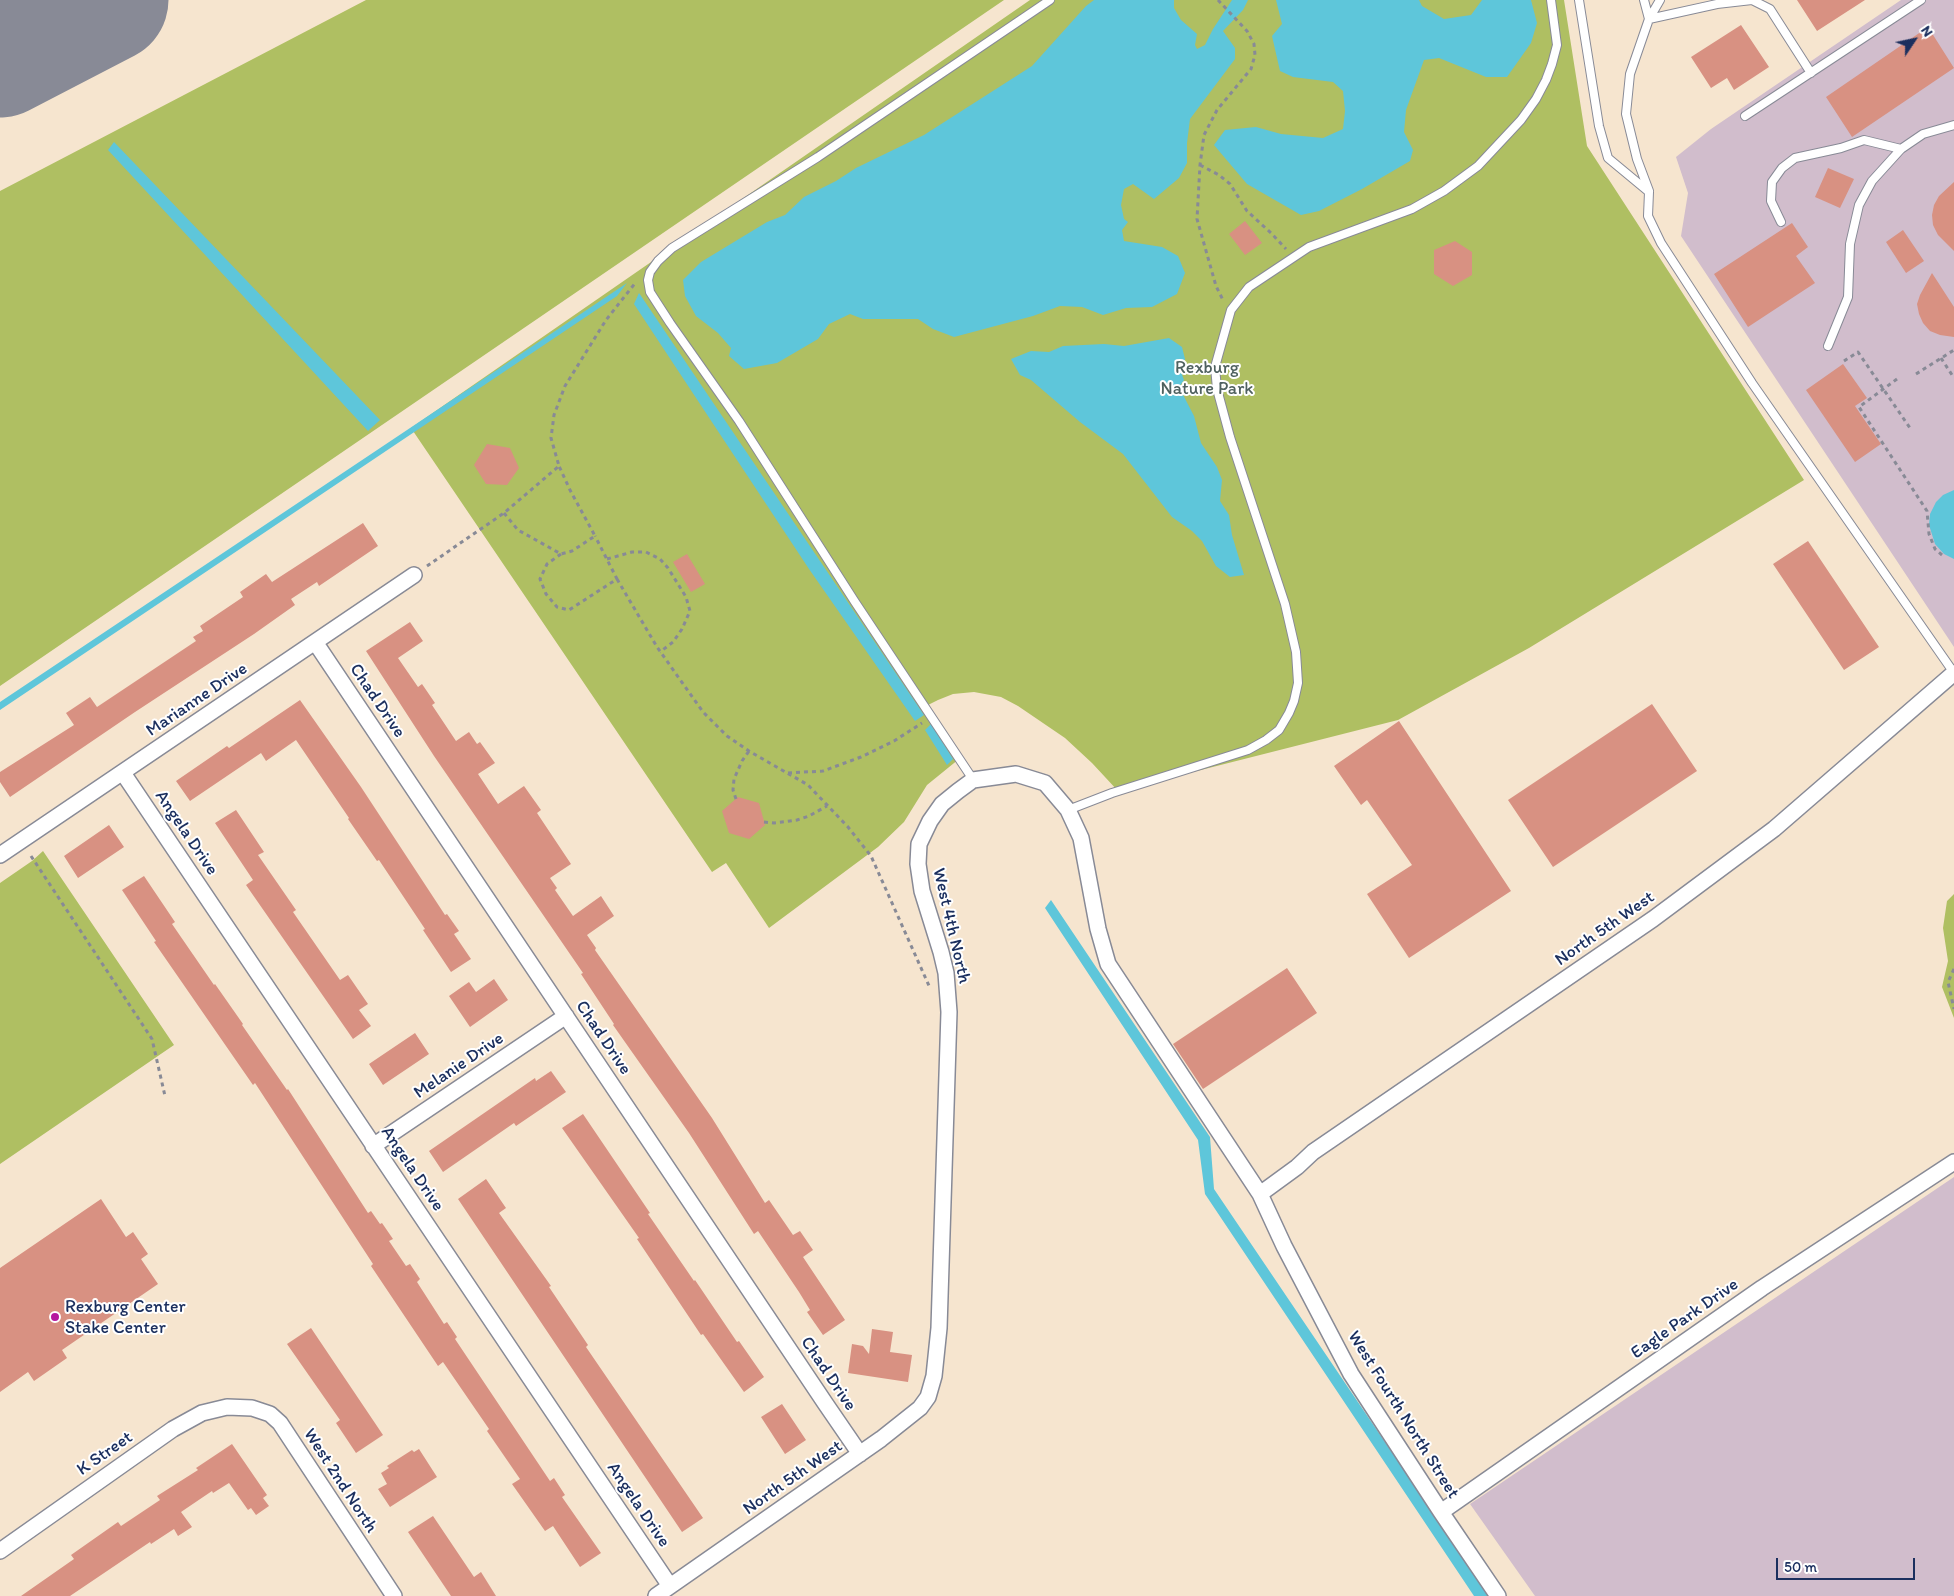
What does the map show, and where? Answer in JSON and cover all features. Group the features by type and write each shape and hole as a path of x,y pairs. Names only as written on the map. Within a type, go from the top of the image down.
{"street":[{"name":"Marianne Drive","path":"0,855 414,575"},
{"name":"Chad Drive","path":"315,642 860,1454"},
{"name":"North 5th West","path":"1260,1194 1297,1167 1313,1152 1654,919 1774,829 1954,673"},
{"name":"Angela Drive","path":"123,773 670,1586"},
{"name":"West 4th North","path":"934,1376 939,1328 949,1012 946,973 942,952 922,891 918,864 920,844 930,821 942,804 974,781 1016,774 1029,778 1045,783 1068,810 1081,838 1098,929 1108,964 1260,1194"},
{"name":"Melanie Drive","path":"373,1146 566,1016"},
{"name":"Eagle Park Drive","path":"1441,1512 1762,1288 1954,1162"},
{"name":"West Fourth North Street","path":"1260,1194 1284,1246 1351,1374 1498,1596"},
{"name":"North 5th West","path":"656,1596 860,1454 920,1408 928,1397 934,1376"},
{"name":"K Street","path":"0,1551 172,1429 202,1413 227,1407 240,1408"},
{"name":"West 2nd North","path":"240,1408 252,1408 270,1414 280,1423 394,1596"}],"lane":[{"path":"974,781 855,602 740,421 670,324 650,292 648,280 650,272 658,261 672,248 818,157 1050,0"},
{"path":"1068,810 1112,793 1248,750 1279,730 1294,701 1298,683 1296,652 1285,604 1230,436 1217,389 1215,367 1229,315 1249,287 1293,257 1310,247 1412,209 1444,191 1478,166 1521,120 1536,99 1546,80 1557,44 1551,0"},
{"path":"1579,0 1596,108 1608,158 1649,192"},
{"path":"1644,0 1649,19"},
{"path":"1660,0 1649,19 1630,74 1626,114 1637,159 1649,192 1648,216 1661,244 1752,383 1954,673"},
{"path":"1649,19 1717,4 1752,0 1770,9 1811,73"},
{"path":"1745,116 1921,0"},
{"path":"1828,346 1848,297 1850,244 1859,205 1872,181 1901,149 1923,134 1954,125"},
{"path":"1781,222 1771,201 1772,182 1782,168 1795,158 1841,148 1864,140 1901,149"}],"path":[{"path":"1218,0 1247,31 1254,44 1255,55 1251,69 1217,110 1208,127 1204,135 1200,165 1197,219 1216,286 1229,315"},
{"path":"1200,165 1219,175 1230,184 1247,211 1293,257"},
{"path":"638,279 606,320 565,386 554,415 551,438 559,466 617,579 660,652 703,712 727,736 808,785 848,826 871,856 931,991"},
{"path":"1916,374 1954,350"},
{"path":"1844,361 1858,352 1910,428"},
{"path":"1941,358 1954,378"},
{"path":"1897,379 1859,407 1927,511 1929,534 1936,549 1942,555"},
{"path":"414,575 504,513 559,466"},
{"path":"504,513 518,530 561,554"},
{"path":"595,536 572,551 561,554 547,564 540,579 546,594 557,607 569,610 617,579"},
{"path":"608,559 632,552 646,552 660,559 668,568 686,597 690,611 682,629 672,642 660,652"},
{"path":"787,773 823,770 861,758 894,741 931,717"},
{"path":"736,799 733,790 734,779 749,751"},
{"path":"764,822 774,823 797,820 810,816 827,806"},
{"path":"31,856 152,1039 165,1096"},
{"path":"1954,969 1948,982 1954,1009"}],"shaded area":[{"path":"1901,0 1954,0 1954,647 1681,236 1688,193 1676,157 1711,129"},
{"path":"1954,1177 1954,1596 1535,1596 1470,1504"}],"green space":[{"path":"366,0 1004,0 0,686 0,191"},
{"name":"Rexburg Nature Park","path":"1030,0 1564,0 1587,146 1804,480 1529,648 1398,720 1118,791 1065,738 1018,706 1001,697 974,692 953,694 938,700 924,707 959,759 927,785 904,822 878,847 769,928 726,863 712,872 411,428"},
{"path":"43,851 174,1045 0,1164 0,883"},
{"path":"1954,894 1954,1018 1942,987 1948,961 1943,928 1947,901"}],"water":[{"path":"1094,0 1174,0 1174,8 1181,20 1197,34 1195,45 1197,49 1205,45 1232,0 1248,0 1243,10 1223,31 1235,48 1235,59 1190,119 1187,163 1179,178 1154,199 1133,184 1124,189 1121,205 1124,219 1128,222 1122,230 1124,241 1162,247 1178,256 1185,273 1177,294 1152,307 1126,308 1103,315 1082,307 1060,306 1033,316 954,337 933,329 918,319 863,319 850,314 829,324 818,339 777,363 744,369 729,356 731,348 718,333 696,316 685,296 683,280 701,262 767,222 785,215 804,197 836,181 856,168 924,135 1032,66 1086,6"},
{"path":"1276,0 1419,0 1422,6 1444,19 1471,15 1482,0 1531,0 1537,23 1531,43 1507,77 1486,77 1439,58 1424,60 1406,110 1404,132 1413,150 1410,161 1319,211 1301,215 1247,184 1214,145 1225,130 1256,127 1281,134 1323,138 1343,129 1345,111 1343,91 1333,82 1293,77 1280,71 1272,36 1282,24"},
{"path":"114,142 380,420 368,431 108,150"},
{"path":"627,283 617,296 0,710 0,702"},
{"path":"639,293 924,715 915,721 809,569 634,304"},
{"path":"1169,338 1182,347 1185,359 1180,369 1184,380 1179,387 1194,416 1201,443 1217,467 1222,480 1220,501 1229,515 1232,535 1244,575 1230,577 1216,566 1202,541 1192,531 1172,517 1123,454 1080,422 1031,380 1020,375 1011,359 1031,351 1049,352 1063,346 1104,344 1124,346"},
{"path":"1954,490 1954,559 1944,554 1935,544 1929,525 1930,514 1936,502 1943,495"},
{"path":"931,724 953,759 947,765 925,730"},
{"path":"1051,900 1210,1137 1214,1189 1489,1596 1474,1596 1205,1194 1198,1140 1045,908"}],"building":[{"path":"1797,0 1865,0 1817,31"},
{"path":"1741,25 1769,67 1734,90 1727,78 1711,88 1691,57"},
{"path":"1928,27 1954,68 1852,137 1826,97"},
{"path":"1828,168 1854,179 1840,208 1815,197"},
{"path":"1954,182 1954,251 1938,235 1933,225 1932,215 1934,205 1939,196"},
{"path":"1245,221 1262,243 1245,255 1229,234"},
{"path":"1792,223 1808,247 1796,256 1815,283 1748,327 1714,274"},
{"path":"1903,230 1924,261 1906,273 1886,242"},
{"path":"1455,241 1472,252 1472,275 1453,286 1434,274 1434,250"},
{"path":"1932,273 1954,307 1954,337 1930,331 1923,323 1919,314 1917,304"},
{"path":"1843,364 1867,398 1855,406 1881,444 1855,462 1806,390"},
{"path":"487,444 510,448 519,468 507,485 486,484 474,465"},
{"path":"363,523 378,546 319,586 317,582 291,599 295,605 254,634 10,797 0,782 0,772 74,725 66,713 90,697 97,707 196,641 193,637 203,631 200,626 243,597 240,592 266,574 272,582"},
{"path":"1808,541 1879,647 1844,670 1773,564"},
{"path":"687,554 705,584 691,592 673,562"},
{"path":"410,622 423,641 398,658 418,687 422,684 435,703 432,705 456,741 469,732 477,744 480,742 495,763 478,774 498,804 524,786 541,810 537,813 571,864 550,878 557,888 555,890 573,916 601,896 614,916 587,935 596,948 595,950 712,1118 765,1203 769,1200 793,1235 800,1231 813,1250 803,1257 845,1320 823,1335 807,1312 810,1310 799,1292 758,1231 754,1234 689,1133 613,1025 581,974 583,973 434,756 366,651"},
{"path":"300,700 361,787 445,915 447,914 459,931 454,934 471,959 451,972 379,860 377,861 296,740 266,761 261,753 190,801 176,781"},
{"path":"1652,704 1697,771 1553,867 1508,800"},
{"path":"1399,721 1511,891 1409,958 1367,894 1412,865 1367,800 1361,805 1334,766"},
{"path":"738,797 759,803 765,825 749,839 729,833 722,811"},
{"path":"236,810 264,852 258,855 296,910 293,912 340,980 348,975 368,1004 359,1010 371,1026 353,1039 246,885 253,880 215,823"},
{"path":"109,825 124,847 78,878 64,856"},
{"path":"144,876 175,922 172,924 288,1089 368,1213 371,1211 380,1224 382,1223 393,1239 389,1241 406,1266 410,1264 420,1279 417,1282 444,1324 447,1322 457,1337 455,1339 550,1481 554,1478 565,1495 562,1497 601,1553 580,1567 553,1526 545,1531 512,1484 520,1479 487,1431 489,1429 443,1362 438,1366 371,1266 373,1264 255,1083 253,1085 154,942 156,941 122,890"},
{"path":"1287,968 1317,1013 1203,1089 1173,1044"},
{"path":"494,979 508,1000 470,1027 449,996 469,982 476,992"},
{"path":"415,1033 429,1054 383,1085 369,1064"},
{"path":"551,1071 566,1092 516,1126 514,1123 443,1172 429,1151 535,1078 536,1081"},
{"path":"583,1114 694,1281 764,1377 744,1392 703,1334 701,1335 637,1239 639,1238 562,1128"},
{"path":"486,1179 506,1208 499,1213 551,1286 549,1287 588,1345 586,1347 703,1518 682,1532 458,1199"},
{"name":"Rexburg Center Stake Center","path":"101,1199 126,1237 133,1232 148,1254 141,1259 158,1284 62,1350 67,1358 34,1381 28,1372 0,1392 0,1268"},
{"path":"311,1328 383,1435 356,1453 336,1423 340,1420 287,1344"},
{"path":"872,1329 893,1332 890,1352 912,1355 908,1382 848,1373 852,1344 863,1346 869,1354"},
{"path":"782,1404 806,1440 785,1454 761,1417"},
{"path":"232,1444 267,1495 263,1498 269,1506 256,1515 251,1508 248,1510 229,1483 213,1493 212,1491 181,1512 192,1527 178,1536 174,1529 151,1544 150,1542 70,1596 21,1596 74,1559 71,1555 118,1522 121,1526 160,1500 157,1496 198,1470 196,1468"},
{"path":"419,1449 437,1477 390,1507 378,1489 387,1484 381,1473 389,1468 387,1466 412,1450 414,1452"},
{"path":"433,1516 474,1577 481,1572 496,1596 451,1596 408,1532"}],"taxiway":[{"path":"93,7 101,0"}],"runway":[{"path":"0,55 106,0"}],"place":[{"name":"Rexburg Center Stake Center","path":"55,1317"}]}
